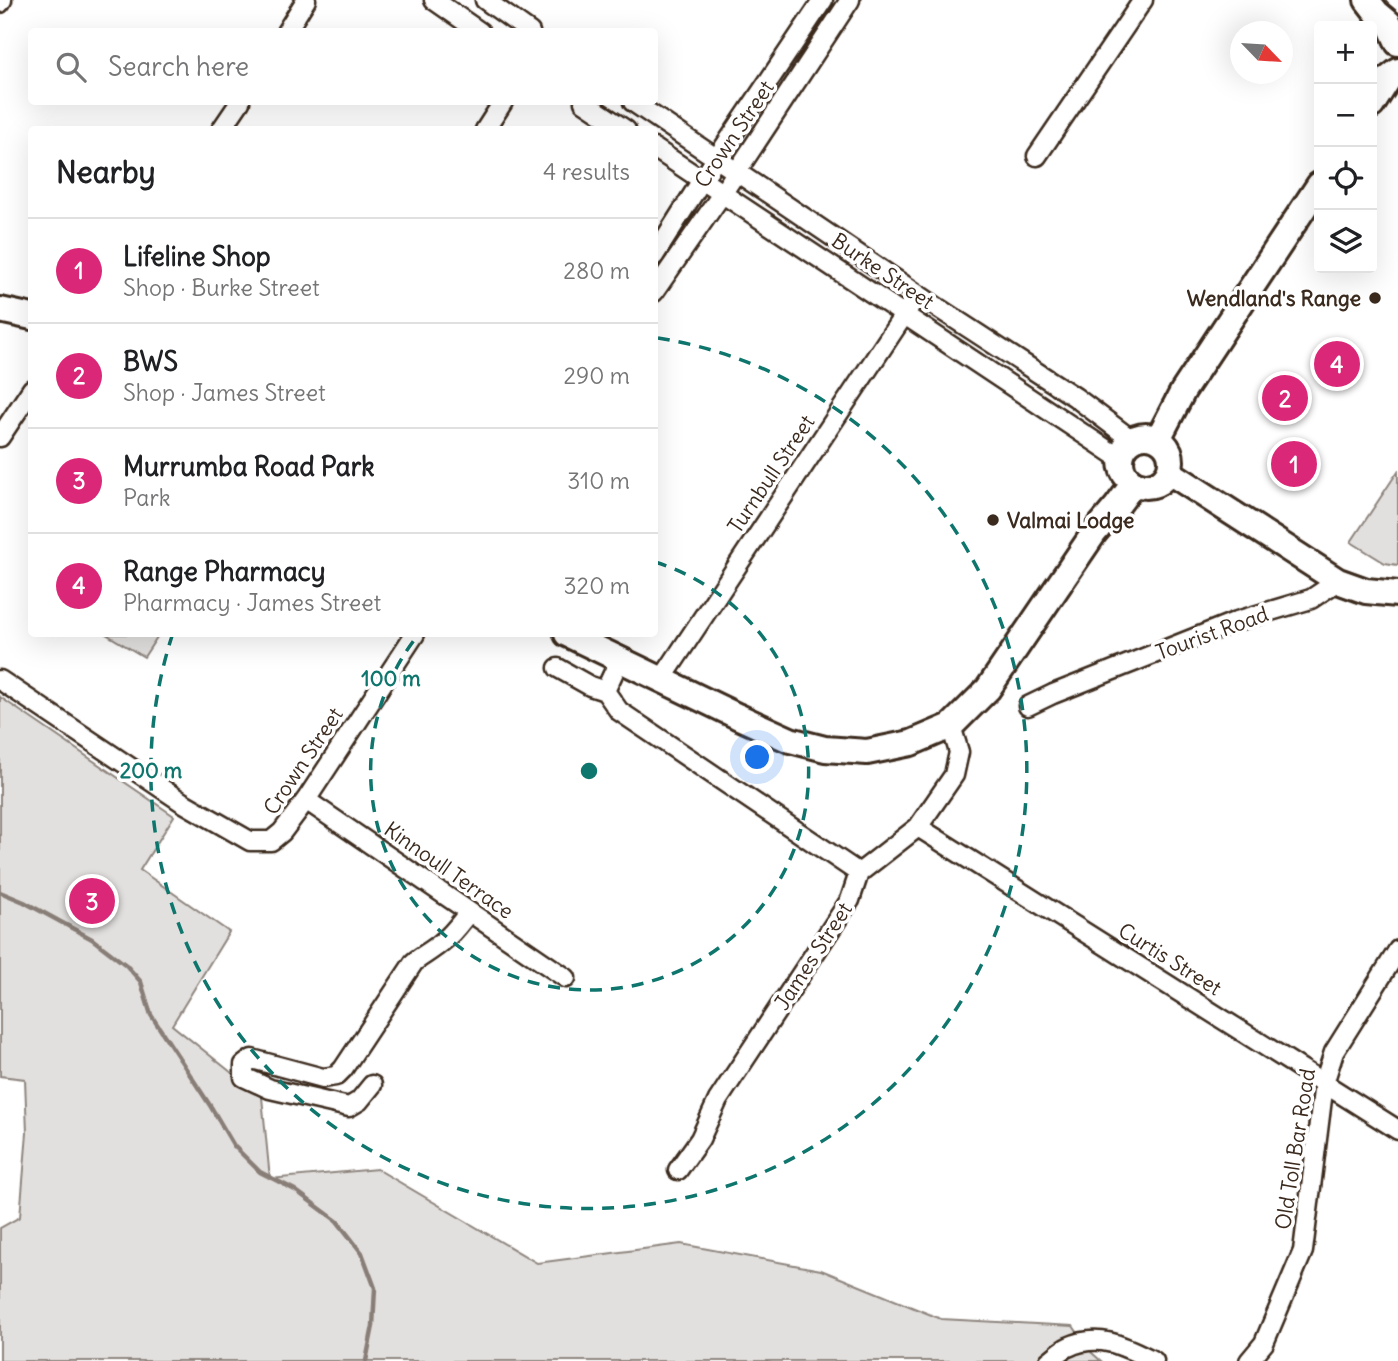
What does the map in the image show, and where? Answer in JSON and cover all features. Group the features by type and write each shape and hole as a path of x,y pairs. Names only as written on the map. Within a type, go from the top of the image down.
{"street":[{"path":"288,28 306,0"},
{"path":"434,0 474,28"},
{"path":"485,0 524,28"},
{"name":"Crown Street","path":"658,250 823,0"},
{"name":"Crown Street","path":"658,286 850,0"},
{"path":"1037,156 1143,0"},
{"path":"1367,0 1389,23 1398,46 1394,55 1394,74 1377,98"},
{"path":"224,126 238,105"},
{"path":"488,126 501,105"},
{"path":"588,105 620,126"},
{"name":"Burke Street","path":"638,105 1075,397 1127,450"},
{"name":"Burke Street","path":"658,151 904,315 1127,450"},
{"path":"1158,439 1182,391 1314,193"},
{"name":"Turnbull Street","path":"662,679 918,294"},
{"path":"0,310 28,316"},
{"path":"0,437 28,395"},
{"path":"1145,436 1158,439 1164,443 1171,457 1169,472 1157,484 1149,486 1134,483 1124,473 1127,450 1145,436"},
{"path":"1169,472 1338,582 1366,591 1398,594"},
{"path":"573,637 790,740 825,749 867,752 911,743 951,726 988,689 1094,533 1134,483"},
{"name":"Tourist Road","path":"1028,706 1237,621 1311,599 1338,582"},
{"name":"Crown Street","path":"0,680 182,802 250,841 271,841 282,832 306,800 413,637"},
{"path":"605,691 620,659"},
{"path":"558,668 590,686 605,691 619,711 859,873 918,827 954,775 959,752 951,726"},
{"name":"Kinnoull Terrace","path":"306,800 566,978"},
{"name":"Curtis Street","path":"918,827 1398,1130"},
{"name":"James Street","path":"678,1170 700,1139 718,1100 850,900 859,873"},
{"path":"372,1085 359,1101 349,1107 270,1090 244,1077 244,1065 252,1059 324,1079 335,1076 343,1069 414,962 441,944 469,912"},
{"name":"Old Toll Bar Road","path":"1249,1361 1264,1343 1303,1251 1324,1083 1334,1052 1398,950"},
{"path":"1049,1361 1067,1348 1093,1340 1119,1344 1154,1361"}],"shaded area":[{"path":"1398,471 1398,565 1385,563 1351,542"},
{"path":"111,637 157,637 144,657"},
{"path":"0,697 174,816 140,870 229,932 172,1025 262,1097 270,1179 377,1169 537,1263 681,1244 821,1270 941,1319 1073,1326 1091,1352 1101,1361 0,1361 0,1228 20,1217 27,1133 25,1079 0,1076"}],"waterway":[{"path":"0,892 92,939 126,965 141,982 151,1015 234,1146 260,1172 295,1190 337,1221 362,1253 375,1288 373,1326 366,1361"}],"place":[{"name":"Wendland's Range","path":"1375,298"},
{"name":"Range Pharmacy","path":"1337,364"},
{"name":"BWS","path":"1285,398"},
{"name":"Lifeline Shop","path":"1294,464"},
{"name":"Valmai Lodge","path":"993,520"},
{"name":"Murrumba Road Park","path":"92,901"}]}
